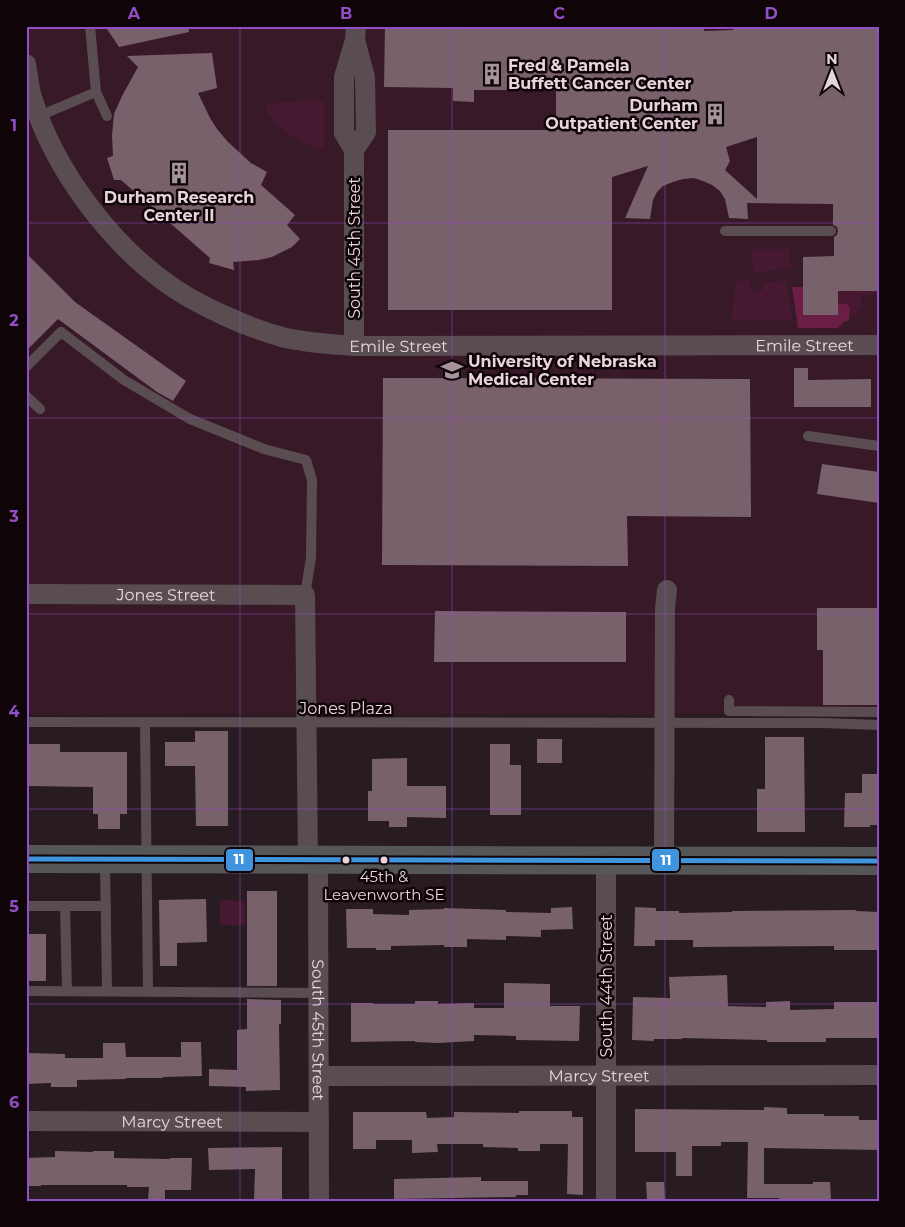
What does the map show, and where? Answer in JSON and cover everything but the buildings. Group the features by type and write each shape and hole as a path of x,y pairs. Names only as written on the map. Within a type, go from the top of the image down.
{"main road":[{"path":"26,859 879,861"}],"street":[{"name":"South 45th Street","path":"354,346 354,150 344,133 344,77 356,33"},
{"name":"Emile Street","path":"26,64 29,91 57,155 87,202 128,251 153,273 200,303 226,316 283,337 354,346 879,345"},
{"path":"664,860 665,609 667,590"},
{"name":"Jones Street","path":"26,594 305,595"},
{"name":"South 45th Street","path":"305,595 306,722 319,993 319,1201"},
{"name":"South 44th Street","path":"606,860 606,1201"},
{"name":"Marcy Street","path":"319,1076 879,1075"},
{"name":"Marcy Street","path":"26,1121 319,1122"}],"lane":[{"path":"90,26 96,92 107,116"},
{"path":"39,116 96,92"},
{"path":"725,231 831,230"},
{"path":"26,367 61,332 124,380 190,419 264,449 306,460 312,480 311,558 305,595"},
{"path":"26,396 40,409"},
{"path":"808,436 879,446"},
{"path":"728,700 729,711 879,712"},
{"name":"Jones Plaza","path":"26,722 823,723 879,725"},
{"path":"145,723 148,991"},
{"path":"105,859 107,991"},
{"path":"26,906 106,906"},
{"path":"65,906 67,991"},
{"path":"26,991 319,993"}],"shaded area":[{"name":"University of Nebraska Medical Center","path":"26,26 879,26 879,714 26,715"},
{"path":"305,99 324,102 324,149 297,140 274,121 264,105 294,101 299,106 295,101"},
{"path":"751,249 789,249 791,266 795,267 754,273"},
{"path":"749,280 751,292 763,290 762,284 786,280 792,320 732,320 733,300 737,281"},
{"path":"792,287 803,287 838,304 847,304 850,307 849,321 845,321 838,328 798,328"},
{"path":"838,291 879,291 879,295 861,295 861,307 858,307 857,316 849,315 850,307 848,304 838,304"},
{"path":"220,900 245,901 245,925 220,925"}],"transit line":[{"name":"11","path":"26,859 879,861"}],"place":[{"name":"Fred & Pamela Buffett Cancer Center","path":"492,74"},
{"name":"Durham Outpatient Center","path":"715,114"},
{"name":"Durham Research Center II","path":"179,173"},
{"name":"University of Nebraska Medical Center","path":"452,370"},
{"name":"45th & Leavenworth SE","path":"384,860"}]}
